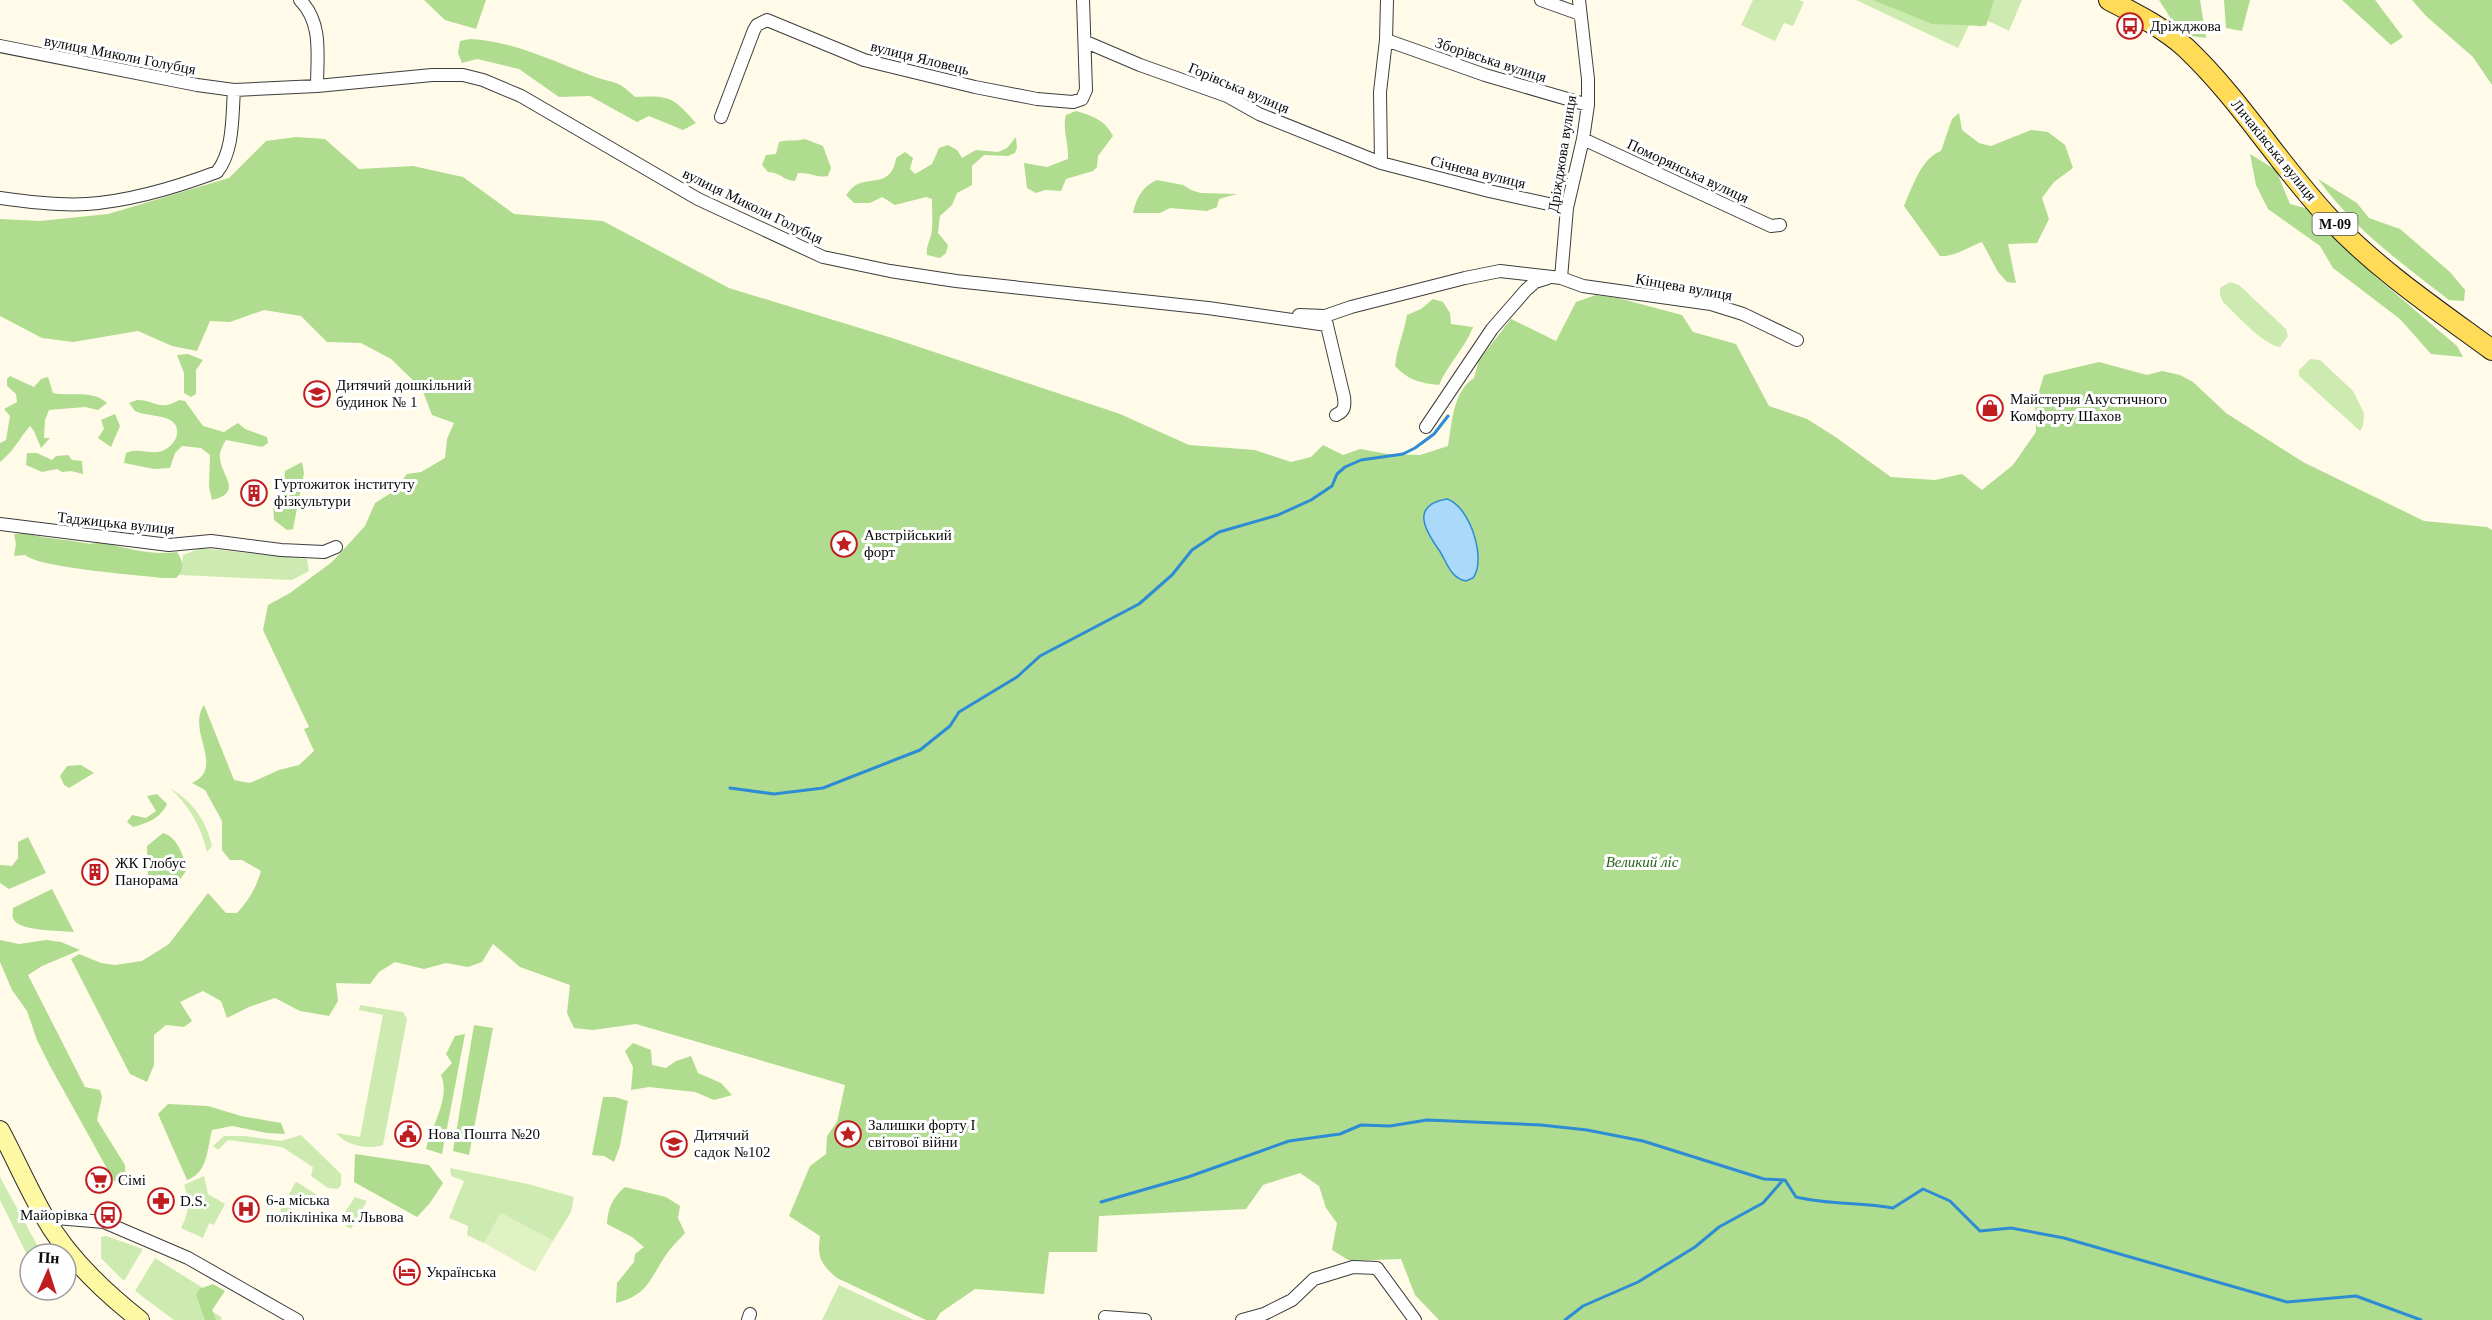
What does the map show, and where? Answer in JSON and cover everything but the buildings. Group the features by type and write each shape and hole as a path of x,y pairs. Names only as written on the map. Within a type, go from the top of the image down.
{"main road":[{"name":"Личаківська вулиця","path":"2109,0 2150,22 2185,47 2226,91 2328,217 2359,248 2390,275 2492,350"},
{"path":"0,1130 45,1217 77,1262 140,1320"}],"street":[{"path":"300,0 307,7 316,29 317,86"},
{"name":"вулиця Яловець","path":"721,117 754,30 757,25 767,20 864,60 975,87 1062,102 1082,99 1086,90 1083,0"},
{"path":"1381,163 1380,92 1386,40 1387,0"},
{"path":"1541,0 1580,14"},
{"name":"Дріжджова вулиця","path":"1561,278 1568,208 1588,105 1588,79 1579,0"},
{"name":"Зборівська вулиця","path":"1386,40 1485,75 1588,105"},
{"name":"Горівська вулиця","path":"1086,42 1140,65 1227,96 1259,114 1381,163"},
{"name":"вулиця Миколи Голубця","path":"0,46 197,85 234,90 317,86 432,75 463,75 483,80 521,96 698,199 804,249 845,262 956,281 1326,320"},
{"path":"0,198 30,202 88,204 148,193 217,172 223,165 228,146 234,90"},
{"name":"Поморянська вулиця","path":"1583,139 1771,226 1780,225"},
{"name":"Січнева вулиця","path":"1381,163 1489,191 1568,208"},
{"name":"Кінцева вулиця","path":"1326,320 1351,307 1500,271 1561,278 1583,286 1711,304 1743,314 1797,340"},
{"name":"Кінцева вулиця","path":"1426,427 1477,348 1526,290 1535,282 1547,278 1561,278"},
{"path":"1326,320 1344,397 1345,408 1336,415"},
{"name":"Таджицька вулиця","path":"0,525 170,545 211,541 281,550 324,552 336,547"},
{"path":"45,1217 97,1220 114,1226 188,1258 297,1320"},
{"path":"1242,1320 1264,1314 1292,1300 1314,1279 1353,1267 1377,1268 1415,1320"},
{"path":"1105,1317 1145,1320"}],"green space":[{"path":"424,0 486,0 476,29 445,20"},
{"path":"1753,0 1799,0 1804,2 1793,26 1784,23 1775,41 1741,25"},
{"path":"1856,0 2022,0 2009,31 1984,19 1980,27 1970,23 1958,48"},
{"path":"1873,0 1994,0 1986,26 1932,24"},
{"path":"2159,0 2200,0 2206,38 2184,35"},
{"path":"2224,0 2250,0 2242,31 2226,28"},
{"path":"2342,0 2375,0 2403,37 2391,45"},
{"path":"2412,0 2492,0 2492,85 2473,57 2426,16"},
{"path":"470,39 501,43 531,52 618,84 635,97 664,97 676,103 696,123 683,130 649,116 637,122 590,96 559,97 519,69 477,59 462,63 458,53 460,41"},
{"path":"1076,111 1098,119 1113,136 1098,156 1097,167 1093,171 1066,179 1061,191 1045,190 1036,193 1027,188 1024,163 1047,167 1068,159 1065,120 1066,115"},
{"path":"1959,113 1962,130 1979,143 1991,146 2031,130 2048,132 2065,145 2073,168 2054,182 2042,198 2049,219 2037,243 2008,244 2016,283 2007,282 1998,272 1982,242 1956,253 1940,256 1904,206 1918,174 1928,160 1941,151 1952,119"},
{"name":"Великий ліс","path":"296,137 325,139 359,169 413,166 463,177 514,214 603,221 729,288 889,337 1120,414 1189,445 1255,450 1291,462 1311,457 1323,445 1343,455 1360,449 1388,454 1420,455 1448,446 1452,418 1458,399 1467,384 1474,378 1479,360 1511,319 1556,341 1576,302 1596,295 1618,298 1682,315 1693,332 1736,344 1769,406 1807,419 1891,477 1935,480 1962,474 1982,490 2013,465 2036,432 2035,404 2044,375 2099,362 2147,375 2162,371 2180,375 2193,382 2226,413 2303,462 2424,521 2487,527 2492,530 2492,1320 1439,1320 1415,1295 1401,1259 1350,1261 1332,1250 1337,1223 1326,1208 1319,1186 1300,1173 1263,1185 1246,1209 1099,1216 1097,1252 1049,1252 1044,1294 975,1289 940,1313 936,1320 926,1320 837,1278 823,1264 819,1249 820,1236 789,1216 810,1166 826,1154 827,1136 837,1122 845,1085 636,1024 593,1030 574,1028 567,1013 570,985 520,967 493,944 482,962 468,967 446,963 424,969 395,962 379,972 370,984 336,983 338,1001 329,1016 300,1011 275,998 227,1018 221,1001 203,991 180,1002 192,1021 184,1027 166,1025 154,1035 154,1065 147,1082 130,1074 71,959 79,954 101,963 115,965 142,961 169,944 208,893 226,913 237,913 245,903 261,871 242,860 230,860 222,850 222,821 205,790 192,783 202,776 206,768 199,726 204,705 234,780 250,783 279,770 299,765 314,751 304,729 309,727 263,630 268,605 290,593 332,562 365,526 375,503 394,491 407,474 421,472 445,458 447,439 454,423 432,415 422,389 391,359 361,343 327,342 301,316 264,310 230,322 210,321 197,351 172,346 138,331 73,342 42,338 0,316 0,219 40,221 108,214 229,178 266,141"},
{"path":"1016,137 1015,153 1008,156 984,155 972,166 972,185 957,193 952,205 940,216 938,233 948,245 946,253 940,258 927,255 932,228 932,199 926,197 895,205 882,197 870,203 854,203 846,195 856,185 885,177 894,167 896,158 905,152 913,158 910,169 915,174 932,164 939,148 948,145 957,150 962,158 976,150 998,152 1007,148"},
{"path":"805,139 823,146 831,168 828,176 798,173 795,181 791,181 776,173 768,172 762,165 766,155 776,154 779,142"},
{"path":"2250,154 2276,170 2290,204 2312,210 2376,277 2457,346 2463,357 2431,354 2400,319 2333,268 2320,246 2268,209 2256,185"},
{"path":"2318,179 2357,203 2369,218 2400,229 2450,272 2465,290 2464,301 2449,300 2396,258 2347,214"},
{"path":"1157,180 1183,185 1201,193 1237,194 1219,199 1217,207 1207,211 1170,208 1160,213 1133,213 1141,193"},
{"path":"2230,282 2239,285 2286,329 2288,336 2280,347 2265,341 2223,302 2220,288"},
{"path":"1433,299 1443,302 1450,313 1451,324 1473,327 1439,385 1415,380 1395,366 1407,315 1421,309"},
{"path":"188,354 203,360 196,370 196,394 191,397 184,393 184,373 177,355"},
{"path":"2310,359 2320,360 2353,391 2364,413 2363,426 2360,431 2299,376 2299,370"},
{"path":"10,376 34,387 41,379 48,377 53,393 95,396 107,403 98,410 85,407 49,410 45,420 44,438 50,438 41,448 30,426 0,462 0,443 6,440 10,416 4,409 17,402 16,394 7,386 7,379"},
{"path":"137,400 162,405 179,400 185,401 203,426 224,432 238,423 245,429 267,437 268,443 262,447 226,440 220,456 229,488 222,497 212,500 209,487 210,455 201,448 182,446 175,453 170,468 154,469 124,463 126,453 130,451 162,451 176,438 175,424 163,417 135,411 129,403"},
{"path":"115,414 120,426 111,447 98,438 104,429 101,420"},
{"path":"27,453 37,453 52,460 56,456 68,455 72,460 82,461 83,474 71,471 62,472 57,469 42,472 26,465"},
{"path":"302,462 304,473 293,529 287,530 274,520 273,501 283,494 285,471"},
{"path":"25,533 87,544 103,543 149,552 177,552 181,558 182,569 176,578 163,578 68,567 34,560 25,555 14,556 16,544 14,534"},
{"path":"201,548 307,559 309,571 292,580 180,575 183,555"},
{"path":"81,765 94,773 69,788 64,785 60,776 67,766"},
{"path":"170,788 192,806 202,820 212,846 207,852 193,817"},
{"path":"157,794 167,804 157,817 133,827 127,822 132,815 146,818 156,811 147,796"},
{"path":"163,833 173,838 184,858 187,869 180,880 158,882 148,875 147,846"},
{"path":"28,837 46,873 9,889 0,883 0,865 12,866 18,858 18,842"},
{"path":"52,889 74,932 40,930 16,923 13,908"},
{"path":"0,940 19,944 46,940 61,942 80,950 42,966 28,975 85,1087 100,1090 102,1097 97,1120 125,1165 126,1185 114,1181 50,1066 37,1040 27,1011 12,990 0,962"},
{"path":"360,1005 403,1012 407,1019 383,1145 364,1147 346,1141 336,1133 360,1137 383,1015 359,1010"},
{"path":"474,1025 493,1028 469,1155 453,1151"},
{"path":"465,1034 442,1154 426,1149 442,1103 444,1093 441,1075 452,1063 446,1054 455,1036"},
{"path":"633,1043 651,1050 652,1065 666,1068 676,1061 691,1056 698,1073 721,1083 732,1095 714,1100 695,1092 649,1087 631,1090 633,1067 625,1051"},
{"path":"603,1097 615,1097 628,1101 620,1146 614,1162 604,1156 592,1155"},
{"path":"168,1104 208,1106 241,1116 281,1123 285,1134 232,1126 212,1130 203,1166 194,1177 187,1180 158,1114"},
{"path":"301,1135 341,1174 341,1185 338,1189 328,1188 311,1176 313,1167 282,1147 228,1140 218,1150 213,1146 224,1136 245,1136 281,1141"},
{"path":"355,1154 429,1165 443,1183 430,1203 417,1217 354,1182"},
{"path":"450,1168 528,1184 574,1197 571,1212 553,1241 501,1213 484,1243 467,1235 468,1226 449,1218 464,1181 451,1176"},
{"path":"204,1176 208,1194 225,1204 214,1225 209,1223 203,1238 181,1228 188,1207 184,1185"},
{"path":"0,1177 35,1242 21,1242 0,1200"},
{"path":"297,1182 323,1199 322,1209 298,1196 287,1215 280,1211"},
{"path":"625,1187 666,1197 680,1206 678,1218 685,1233 668,1252 647,1285 635,1296 616,1303 617,1283 634,1262 635,1254 644,1247 632,1237 607,1224 612,1204"},
{"path":"355,1197 367,1201 351,1229 340,1220"},
{"path":"501,1213 553,1241 535,1272 484,1243"},
{"path":"106,1236 143,1249 124,1281 101,1258 101,1237"},
{"path":"155,1258 219,1298 212,1311 222,1318 221,1320 174,1320 135,1291"},
{"path":"213,1284 225,1291 212,1310 216,1320 205,1320 196,1295 199,1289"},
{"path":"839,1285 914,1320 822,1320"}],"water":[{"path":"1447,499 1463,512 1474,534 1478,559 1477,570 1473,578 1466,581 1456,577 1453,573 1425,526 1425,512 1428,507"}],"waterway":[{"path":"730,788 774,794 823,788 920,750 950,726 959,712 1017,677 1040,656 1139,604 1172,575 1192,550 1219,532 1278,515 1311,500 1332,486 1337,474 1345,467 1361,460 1403,454 1415,448 1434,434 1448,416"},
{"path":"1101,1202 1188,1177 1289,1141 1340,1134 1361,1125 1390,1126 1427,1120 1541,1125 1587,1130 1643,1141 1764,1179 1785,1180 1796,1197 1808,1200 1893,1208 1923,1189 1950,1201 1980,1231 2011,1228 2064,1238 2287,1302 2356,1296 2421,1320"},
{"path":"1565,1320 1583,1306 1638,1282 1695,1247 1719,1227 1763,1203 1783,1180"}],"place":[{"name":"Дріжджова","path":"2130,26"},
{"name":"Дитячий дошкільний будинок № 1","path":"317,394"},
{"name":"Майстерня Акустичного Комфорту Шахов","path":"1990,408"},
{"name":"Гуртожиток інституту фізкультури","path":"254,493"},
{"name":"Австрійський форт","path":"844,544"},
{"name":"ЖК Глобус Панорама","path":"95,872"},
{"name":"Нова Пошта №20","path":"408,1134"},
{"name":"Залишки форту І світової війни","path":"848,1134"},
{"name":"Дитячий садок №102","path":"674,1144"},
{"name":"Сімі","path":"99,1180"},
{"name":"D.S.","path":"161,1201"},
{"name":"6-а міська поліклініка м. Львова","path":"246,1209"},
{"name":"Майорівка","path":"108,1215"},
{"name":"Українська","path":"407,1272"}]}
